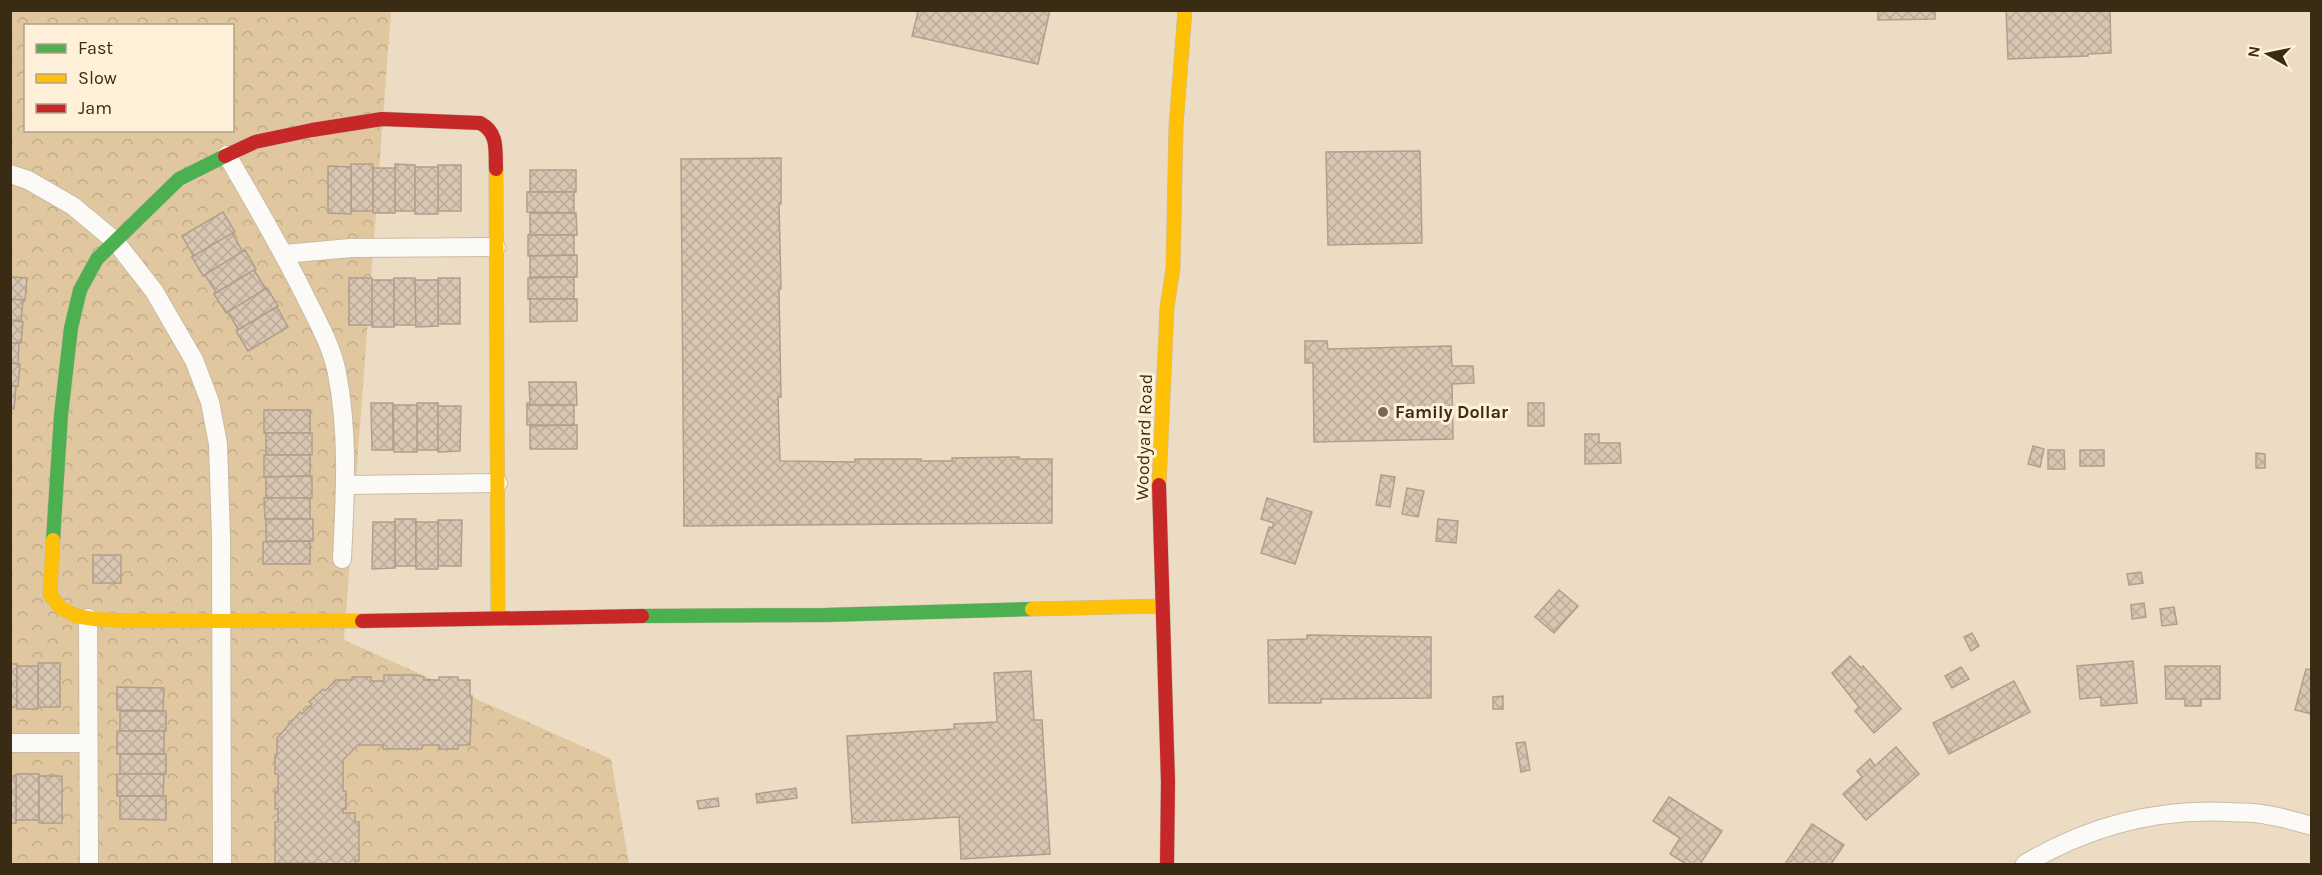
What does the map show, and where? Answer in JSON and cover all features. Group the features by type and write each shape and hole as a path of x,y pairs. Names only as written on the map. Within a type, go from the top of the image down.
{"street":[{"name":"Woodyard Road","path":"1167,864 1168,782 1159,501 1160,448 1167,320 1173,268 1176,126 1185,10"},
{"path":"498,618 495,141 489,128 480,123 382,119 312,130 255,142 179,179 97,259 80,290 71,328 61,415 50,595 61,608 88,618 314,622 825,615 1163,606"},
{"path":"226,155 284,254 325,336 337,372 344,421 345,485 342,559"},
{"path":"10,174 28,180 72,206 115,242 154,291 194,360 210,402 218,444 221,536 222,864"},
{"path":"284,254 351,248 496,248"},
{"path":"345,485 498,483"},
{"path":"88,618 88,864"},
{"path":"10,743 88,743"},
{"path":"2025,864 2049,850 2094,831 2132,819 2168,814 2212,811 2266,814 2312,826"}],"green space":[{"path":"10,11 391,11 344,640 611,759 629,864 11,864"}],"building":[{"path":"913,10 1050,10 1038,64 912,36 918,12"},
{"path":"1878,10 1935,10 1935,19 1878,20"},
{"path":"2006,10 2110,10 2111,53 2008,59"},
{"path":"1420,151 1422,243 1328,245 1326,152"},
{"path":"781,158 781,204 779,204 781,289 779,289 781,397 778,397 780,461 855,462 855,459 921,459 921,461 952,461 952,458 1019,457 1019,459 1052,459 1052,523 684,526 681,159"},
{"path":"351,164 373,164 373,211 351,211"},
{"path":"395,164 415,165 415,211 395,211"},
{"path":"438,165 461,165 461,211 438,211"},
{"path":"328,166 351,167 351,214 328,213"},
{"path":"415,167 438,167 438,214 415,214"},
{"path":"373,168 395,168 395,213 373,213"},
{"path":"530,170 576,170 576,192 530,192"},
{"path":"527,192 574,192 574,213 527,212"},
{"path":"223,212 235,232 192,257 182,236"},
{"path":"530,213 576,213 577,235 528,235 530,234"},
{"path":"232,233 243,252 203,276 192,257"},
{"path":"528,235 574,235 574,255 528,256"},
{"path":"245,250 256,269 214,294 216,292 205,275 203,276"},
{"path":"577,255 577,277 530,277 530,256"},
{"path":"254,270 266,289 226,313 214,294"},
{"path":"10,277 27,278 25,301 10,299"},
{"path":"574,277 574,299 528,299 528,278"},
{"path":"349,278 372,278 372,325 349,325"},
{"path":"394,278 415,278 416,325 394,325"},
{"path":"438,278 460,278 460,324 438,324"},
{"path":"372,280 394,280 394,327 372,327"},
{"path":"415,280 438,280 438,326 416,327"},
{"path":"267,288 278,306 236,331 238,329 228,312 226,313"},
{"path":"10,299 23,300 21,321 10,320"},
{"path":"530,299 577,299 577,321 530,322"},
{"path":"277,307 288,327 248,351 236,331"},
{"path":"10,320 23,322 21,343 10,343"},
{"name":"Family Dollar","path":"1305,341 1327,341 1328,349 1451,346 1452,366 1473,366 1474,383 1452,384 1453,439 1314,442 1313,363 1305,363"},
{"path":"10,343 19,343 18,364 10,363"},
{"path":"10,363 20,364 18,386 10,386"},
{"path":"529,382 576,382 577,405 527,405 530,403"},
{"path":"10,386 16,386 14,409 10,408"},
{"path":"371,403 393,403 393,450 372,450"},
{"path":"417,403 438,403 438,450 417,450"},
{"path":"1528,403 1544,403 1544,426 1528,426"},
{"path":"393,405 417,405 417,452 394,452"},
{"path":"527,405 574,405 574,425 527,425"},
{"path":"438,406 461,406 460,451 438,452"},
{"path":"264,410 310,410 310,433 264,433"},
{"path":"577,425 577,449 530,449 530,426"},
{"path":"266,433 312,433 312,455 266,455"},
{"path":"1585,434 1599,434 1599,443 1620,443 1621,463 1585,464"},
{"path":"2033,446 2044,449 2040,467 2028,464"},
{"path":"2048,450 2064,450 2065,469 2048,469"},
{"path":"2080,450 2104,450 2104,466 2080,466"},
{"path":"2256,453 2265,454 2265,468 2256,468"},
{"path":"264,455 310,455 310,476 264,477"},
{"path":"1381,475 1395,477 1390,507 1376,505"},
{"path":"312,476 312,498 266,498 266,477"},
{"path":"1407,488 1424,491 1418,517 1402,514"},
{"path":"264,498 310,498 310,519 265,519"},
{"path":"1267,498 1312,512 1295,564 1261,553 1269,527 1272,528 1274,523 1261,519"},
{"path":"266,519 313,519 313,541 266,541"},
{"path":"395,519 416,519 416,566 395,566"},
{"path":"1438,519 1458,521 1456,543 1436,541"},
{"path":"438,520 462,520 461,566 438,566"},
{"path":"373,522 395,522 395,568 372,569"},
{"path":"416,522 438,522 438,569 416,569"},
{"path":"310,541 310,564 263,564 263,542"},
{"path":"93,555 121,555 121,583 93,583"},
{"path":"2141,572 2143,583 2129,585 2127,574"},
{"path":"1559,590 1578,606 1554,633 1535,617"},
{"path":"2144,603 2146,617 2132,619 2131,605"},
{"path":"2174,607 2177,624 2162,626 2160,609"},
{"path":"1972,633 1979,646 1971,651 1964,637"},
{"path":"1307,635 1431,637 1431,698 1321,699 1321,703 1269,703 1268,640 1307,639"},
{"path":"1850,656 1861,668 1863,666 1901,709 1874,733 1855,711 1859,707 1832,673"},
{"path":"2133,661 2137,703 2101,706 2101,697 2080,699 2077,666"},
{"path":"38,663 60,663 60,707 38,707"},
{"path":"10,664 17,664 17,707 10,707"},
{"path":"17,666 38,666 38,709 17,709"},
{"path":"2165,666 2220,666 2220,699 2201,699 2201,706 2185,706 2185,699 2166,699"},
{"path":"1961,667 1969,679 1952,688 1945,676"},
{"path":"2306,669 2312,670 2312,714 2295,710"},
{"path":"1031,671 1034,720 1042,720 1050,854 961,859 959,817 852,823 847,736 954,729 954,724 997,722 994,673"},
{"path":"384,675 416,675 424,677 424,680 458,677 458,680 470,680 470,696 472,696 470,745 458,745 458,749 439,749 439,745 423,745 422,749 383,749 383,745 358,745 343,760 343,791 346,791 346,809 343,809 343,813 355,813 355,822 359,822 359,861 355,861 356,864 275,863 275,822 278,822 278,809 275,809 275,791 278,792 278,774 275,774 277,738 300,712 302,714 312,704 309,702 336,680 371,677 371,681 384,681"},
{"path":"2014,681 2030,712 1949,754 1933,723"},
{"path":"117,687 164,688 163,711 117,710"},
{"path":"1503,696 1503,709 1493,709 1493,697"},
{"path":"120,711 166,711 166,731 120,731"},
{"path":"117,731 164,731 164,754 117,754"},
{"path":"1525,742 1530,770 1521,772 1516,743"},
{"path":"1896,747 1919,774 1866,820 1843,794 1862,777 1857,771 1870,759 1875,766"},
{"path":"120,754 166,754 166,774 120,774"},
{"path":"16,774 39,774 39,820 16,820"},
{"path":"117,774 164,774 163,796 117,796"},
{"path":"10,776 16,776 16,823 10,823"},
{"path":"39,776 62,776 62,823 39,823"},
{"path":"796,788 797,798 757,803 756,794"},
{"path":"120,796 166,796 166,820 120,819"},
{"path":"1669,797 1722,831 1700,864 1686,864 1670,854 1680,838 1653,821"},
{"path":"718,798 719,806 699,809 697,801"},
{"path":"1812,824 1844,845 1831,864 1785,864"}],"traffic: fast":[{"path":"53,540 61,415 71,328 80,290 97,259 179,179 225,156"},
{"path":"642,616 825,615 1032,609"}],"traffic: slow":[{"path":"1159,485 1167,308 1173,268 1176,126 1185,10"},
{"path":"496,169 498,618"},
{"path":"53,540 50,595 61,608 76,616 134,621 362,621"},
{"path":"1032,609 1163,606"}],"traffic: jam":[{"path":"225,156 255,142 382,119 480,123 493,137 496,149 496,169"},
{"path":"1159,485 1168,782 1167,864"},
{"path":"362,621 642,616"}],"place":[{"name":"Family Dollar","path":"1383,412"}]}
